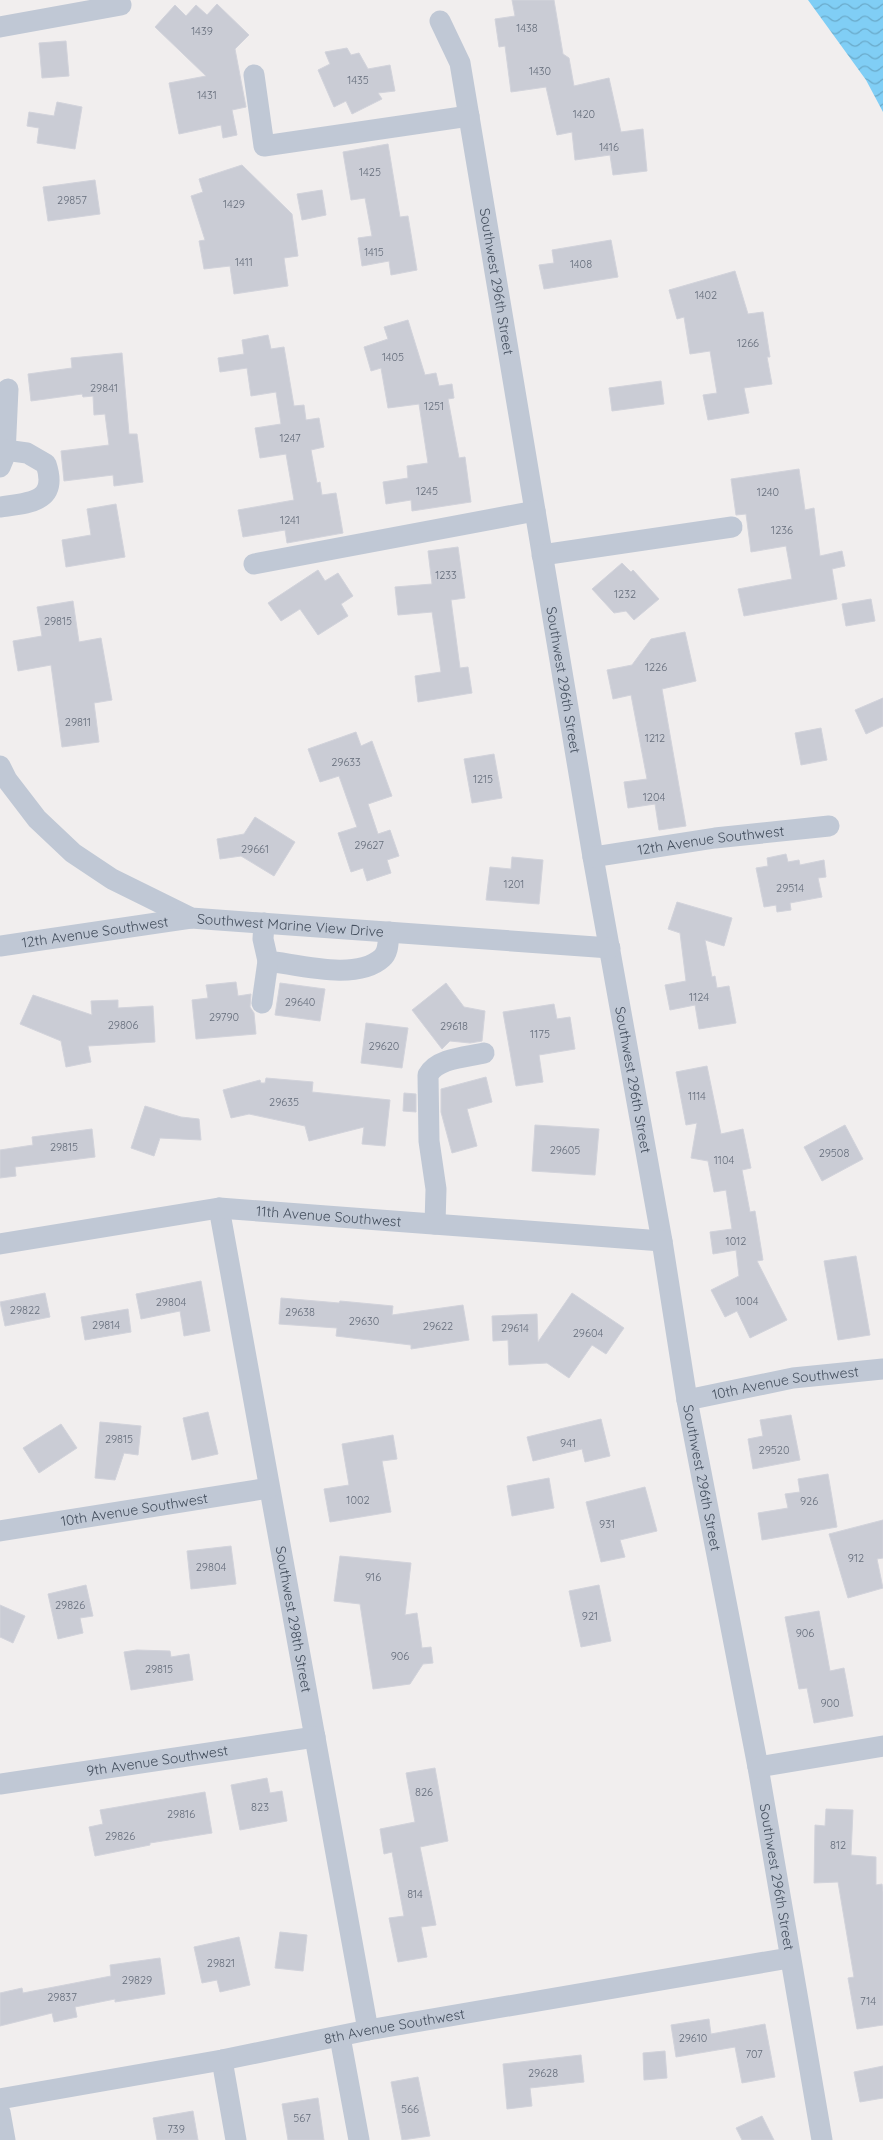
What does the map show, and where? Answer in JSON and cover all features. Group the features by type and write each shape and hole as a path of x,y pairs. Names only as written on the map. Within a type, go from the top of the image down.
{"street":[{"path":"0,27 121,5"},
{"name":"Southwest 296th Street","path":"440,21 460,63 593,857 662,1241 687,1400 758,1767 789,1958 822,2140"},
{"path":"254,75 264,146 469,116"},
{"path":"0,507 32,503 42,498 48,487 46,464 27,453 3,459 8,389"},
{"path":"254,564 535,511"},
{"path":"542,555 732,527"},
{"name":"Southwest Marine View Drive","path":"0,766 7,780 37,819 73,854 112,879 190,918 610,948"},
{"name":"12th Avenue Southwest","path":"593,857 715,838 829,826"},
{"name":"12th Avenue Southwest","path":"0,946 190,918"},
{"path":"262,1003 268,961 263,939 264,923"},
{"path":"268,961 351,971 373,964 383,957 387,950 389,932"},
{"path":"435,1224 436,1189 429,1141 428,1075 430,1070 443,1063 484,1053"},
{"name":"11th Avenue Southwest","path":"0,1244 219,1208 662,1241"},
{"name":"Southwest 298th Street","path":"219,1208 368,2030"},
{"name":"10th Avenue Southwest","path":"687,1400 793,1378 883,1369"},
{"name":"10th Avenue Southwest","path":"0,1531 269,1488"},
{"name":"9th Avenue Southwest","path":"0,1784 315,1737"},
{"path":"758,1767 883,1746"},
{"name":"8th Avenue Southwest","path":"0,2099 222,2060 368,2030 789,1958"},
{"path":"340,2037 359,2140"},
{"path":"222,2060 236,2140"},
{"path":"0,2112 5,2140"}],"water":[{"path":"808,0 883,0 883,112 866,80"}],"building":[{"path":"512,0 554,0 563,54 569,58 574,86 609,78 621,132 643,129 647,171 613,175 610,155 575,160 572,132 557,135 546,87 511,92 505,46 499,47 495,19 515,16"},
{"path":"217,4 249,35 235,49 246,107 232,110 237,135 223,138 221,125 179,134 169,83 206,76 155,27 175,5 186,16 196,5 207,15"},
{"path":"66,41 69,76 42,78 39,43"},
{"path":"347,48 351,55 359,53 368,69 390,65 395,91 378,93 382,99 352,114 346,101 334,107 318,70 330,64 325,52"},
{"path":"57,102 82,107 75,149 37,143 39,128 27,126 29,112 54,116"},
{"path":"388,144 400,217 408,216 417,270 391,275 389,261 362,266 358,238 372,236 365,198 351,200 343,152"},
{"path":"242,165 292,214 298,256 284,258 288,286 234,294 230,266 204,269 199,241 205,240 191,196 203,192 199,179"},
{"path":"95,180 100,214 48,221 43,187"},
{"path":"322,190 326,215 302,220 297,194"},
{"path":"611,240 618,277 544,289 539,265 554,263 552,250"},
{"path":"735,271 748,314 763,312 770,357 767,357 772,384 744,388 749,413 708,420 703,395 717,393 710,351 690,354 684,317 677,319 669,290"},
{"path":"408,320 425,375 436,373 439,386 452,384 454,398 448,399 459,458 465,457 471,502 412,511 411,500 386,504 383,482 408,478 407,466 428,463 419,404 388,408 381,368 371,371 364,347 388,339 384,327"},
{"path":"268,335 271,349 284,347 294,406 304,405 306,420 319,418 324,447 311,450 317,483 320,482 322,495 336,493 343,533 287,543 285,530 243,537 238,510 294,500 286,454 260,458 255,428 281,424 276,392 251,396 247,368 220,372 218,358 244,354 242,340"},
{"path":"122,353 129,434 137,434 143,482 114,486 113,475 64,481 61,451 109,445 105,414 94,415 93,396 83,397 82,394 31,401 28,374 72,368 71,358"},
{"path":"661,381 664,404 612,411 609,388"},
{"path":"799,469 805,510 814,508 820,556 842,551 845,566 832,569 837,599 744,616 738,589 792,579 786,546 751,552 746,514 736,515 731,479"},
{"path":"116,504 125,557 66,567 62,540 91,535 87,509"},
{"path":"458,547 465,598 451,600 460,668 468,667 472,693 418,702 415,676 441,672 432,612 398,615 395,587 432,584 428,551"},
{"path":"622,563 631,572 633,570 659,599 634,620 626,611 614,613 592,589"},
{"path":"318,570 325,581 338,573 353,596 341,604 348,616 318,635 300,609 281,621 268,603"},
{"path":"871,599 875,621 846,626 842,604"},
{"path":"73,601 79,642 101,638 112,700 94,703 99,742 62,747 51,665 18,671 13,641 42,636 37,607"},
{"path":"685,632 696,681 662,689 686,826 659,830 655,804 628,808 624,782 647,779 631,695 613,699 607,670 632,665 651,639"},
{"path":"883,698 883,726 866,734 855,710"},
{"path":"821,728 827,760 801,765 795,733"},
{"path":"356,732 361,746 372,741 392,796 368,804 378,834 390,830 399,856 387,860 391,873 367,881 363,868 351,872 338,833 357,827 339,776 320,782 308,749"},
{"path":"494,754 502,798 472,803 464,759"},
{"path":"255,817 295,842 274,876 241,856 220,859 217,839 244,834"},
{"path":"786,854 788,862 799,860 800,865 824,860 826,877 818,878 822,897 790,903 791,910 777,912 776,905 764,907 756,868 768,866 767,858"},
{"path":"512,857 543,860 539,904 486,900 490,867 511,869"},
{"path":"677,902 732,918 724,946 705,940 712,977 715,976 717,988 729,986 736,1023 699,1029 695,1005 670,1010 665,985 686,981 680,933 668,929"},
{"path":"236,982 238,996 251,994 250,1007 254,1013 256,1034 196,1039 192,1000 208,998 206,985"},
{"path":"280,983 325,989 320,1021 275,1015"},
{"path":"446,983 464,1007 485,1011 482,1041 470,1043 450,1041 442,1049 412,1010"},
{"path":"33,995 92,1015 91,1001 118,1000 118,1008 153,1006 155,1042 88,1046 91,1062 66,1067 61,1041 20,1024"},
{"path":"554,1004 557,1019 570,1017 575,1049 539,1055 543,1082 516,1086 503,1012"},
{"path":"366,1023 408,1028 402,1068 361,1063"},
{"path":"707,1066 721,1134 743,1129 751,1168 742,1170 750,1212 755,1211 763,1260 757,1261 787,1320 750,1338 737,1311 725,1317 711,1290 739,1276 736,1250 713,1254 710,1232 732,1229 726,1190 714,1192 708,1161 691,1158 697,1123 686,1125 676,1072"},
{"path":"486,1077 492,1102 467,1109 477,1146 452,1153 441,1112 441,1089"},
{"path":"266,1078 313,1082 312,1092 390,1100 385,1146 362,1144 364,1127 309,1141 305,1126 249,1114 231,1118 223,1090 260,1080 261,1083 265,1083"},
{"path":"404,1093 416,1094 416,1112 403,1111"},
{"path":"145,1106 181,1117 199,1119 201,1140 160,1138 154,1156 131,1148"},
{"path":"535,1125 599,1129 595,1175 532,1171"},
{"path":"845,1125 863,1159 822,1181 804,1147"},
{"path":"92,1129 95,1157 15,1167 16,1176 0,1178 0,1150 33,1145 32,1137"},
{"path":"856,1256 870,1335 838,1340 824,1261"},
{"path":"201,1281 210,1331 184,1336 180,1311 141,1319 136,1294"},
{"path":"45,1293 50,1317 5,1326 0,1302"},
{"path":"572,1293 624,1328 606,1354 592,1345 569,1378 547,1363 509,1365 508,1340 493,1341 492,1316 537,1314 538,1342"},
{"path":"281,1298 393,1306 392,1315 463,1305 469,1340 411,1349 411,1345 336,1336 337,1328 279,1324"},
{"path":"128,1309 131,1332 85,1340 81,1317"},
{"path":"208,1412 218,1454 192,1460 183,1418"},
{"path":"791,1415 800,1460 753,1469 748,1439 763,1436 760,1420"},
{"path":"601,1419 610,1456 585,1462 582,1449 533,1461 527,1437"},
{"path":"100,1422 141,1426 138,1455 124,1453 115,1480 95,1478"},
{"path":"61,1424 77,1448 39,1473 23,1448"},
{"path":"393,1435 397,1459 382,1461 391,1512 330,1522 324,1489 349,1485 342,1444"},
{"path":"828,1474 837,1527 762,1540 758,1513 788,1508 785,1494 800,1492 798,1479"},
{"path":"549,1478 554,1508 512,1516 507,1486"},
{"path":"645,1487 657,1531 620,1540 625,1557 601,1562 586,1502"},
{"path":"883,1520 883,1558 877,1559 883,1588 848,1598 829,1534"},
{"path":"231,1546 236,1584 191,1589 187,1551"},
{"path":"340,1556 411,1563 405,1615 417,1613 422,1648 431,1647 433,1663 423,1664 410,1684 373,1689 360,1604 334,1601"},
{"path":"86,1585 93,1616 80,1618 83,1633 58,1639 48,1594"},
{"path":"599,1585 611,1641 581,1647 569,1591"},
{"path":"0,1605 25,1616 13,1643 0,1637"},
{"path":"819,1611 830,1671 844,1668 853,1716 814,1723 807,1688 799,1689 785,1617"},
{"path":"137,1650 170,1651 171,1657 189,1654 193,1680 131,1690 124,1652"},
{"path":"435,1768 448,1841 420,1847 436,1925 421,1927 427,1957 398,1962 389,1918 404,1916 392,1852 384,1854 380,1829 415,1822 406,1773"},
{"path":"267,1778 270,1793 282,1791 287,1821 240,1830 231,1785"},
{"path":"205,1792 212,1833 150,1843 150,1845 95,1856 89,1827 103,1824 100,1810"},
{"path":"826,1809 853,1810 851,1855 876,1857 876,1885 882,1884 883,1892 883,2025 857,2029 848,1978 854,1977 838,1882 814,1883 815,1825 825,1826"},
{"path":"280,1932 307,1935 303,1971 275,1968"},
{"path":"239,1937 250,1985 220,1992 217,1980 202,1983 194,1947"},
{"path":"160,1958 165,1994 115,2002 115,1999 75,2007 77,2017 54,2022 52,2013 0,2026 0,1993 22,1988 23,1993 111,1976 110,1965"},
{"path":"709,2019 711,2034 765,2024 775,2077 742,2083 735,2047 676,2057 671,2025"},
{"path":"665,2051 667,2078 644,2080 643,2053"},
{"path":"581,2055 584,2082 530,2088 532,2106 507,2109 503,2064"},
{"path":"883,2066 883,2098 860,2102 854,2072"},
{"path":"418,2077 430,2136 402,2140 391,2082"},
{"path":"318,2098 324,2140 288,2140 282,2104"},
{"path":"193,2111 198,2140 157,2140 153,2118"},
{"path":"762,2116 774,2140 742,2140 736,2128"}]}
